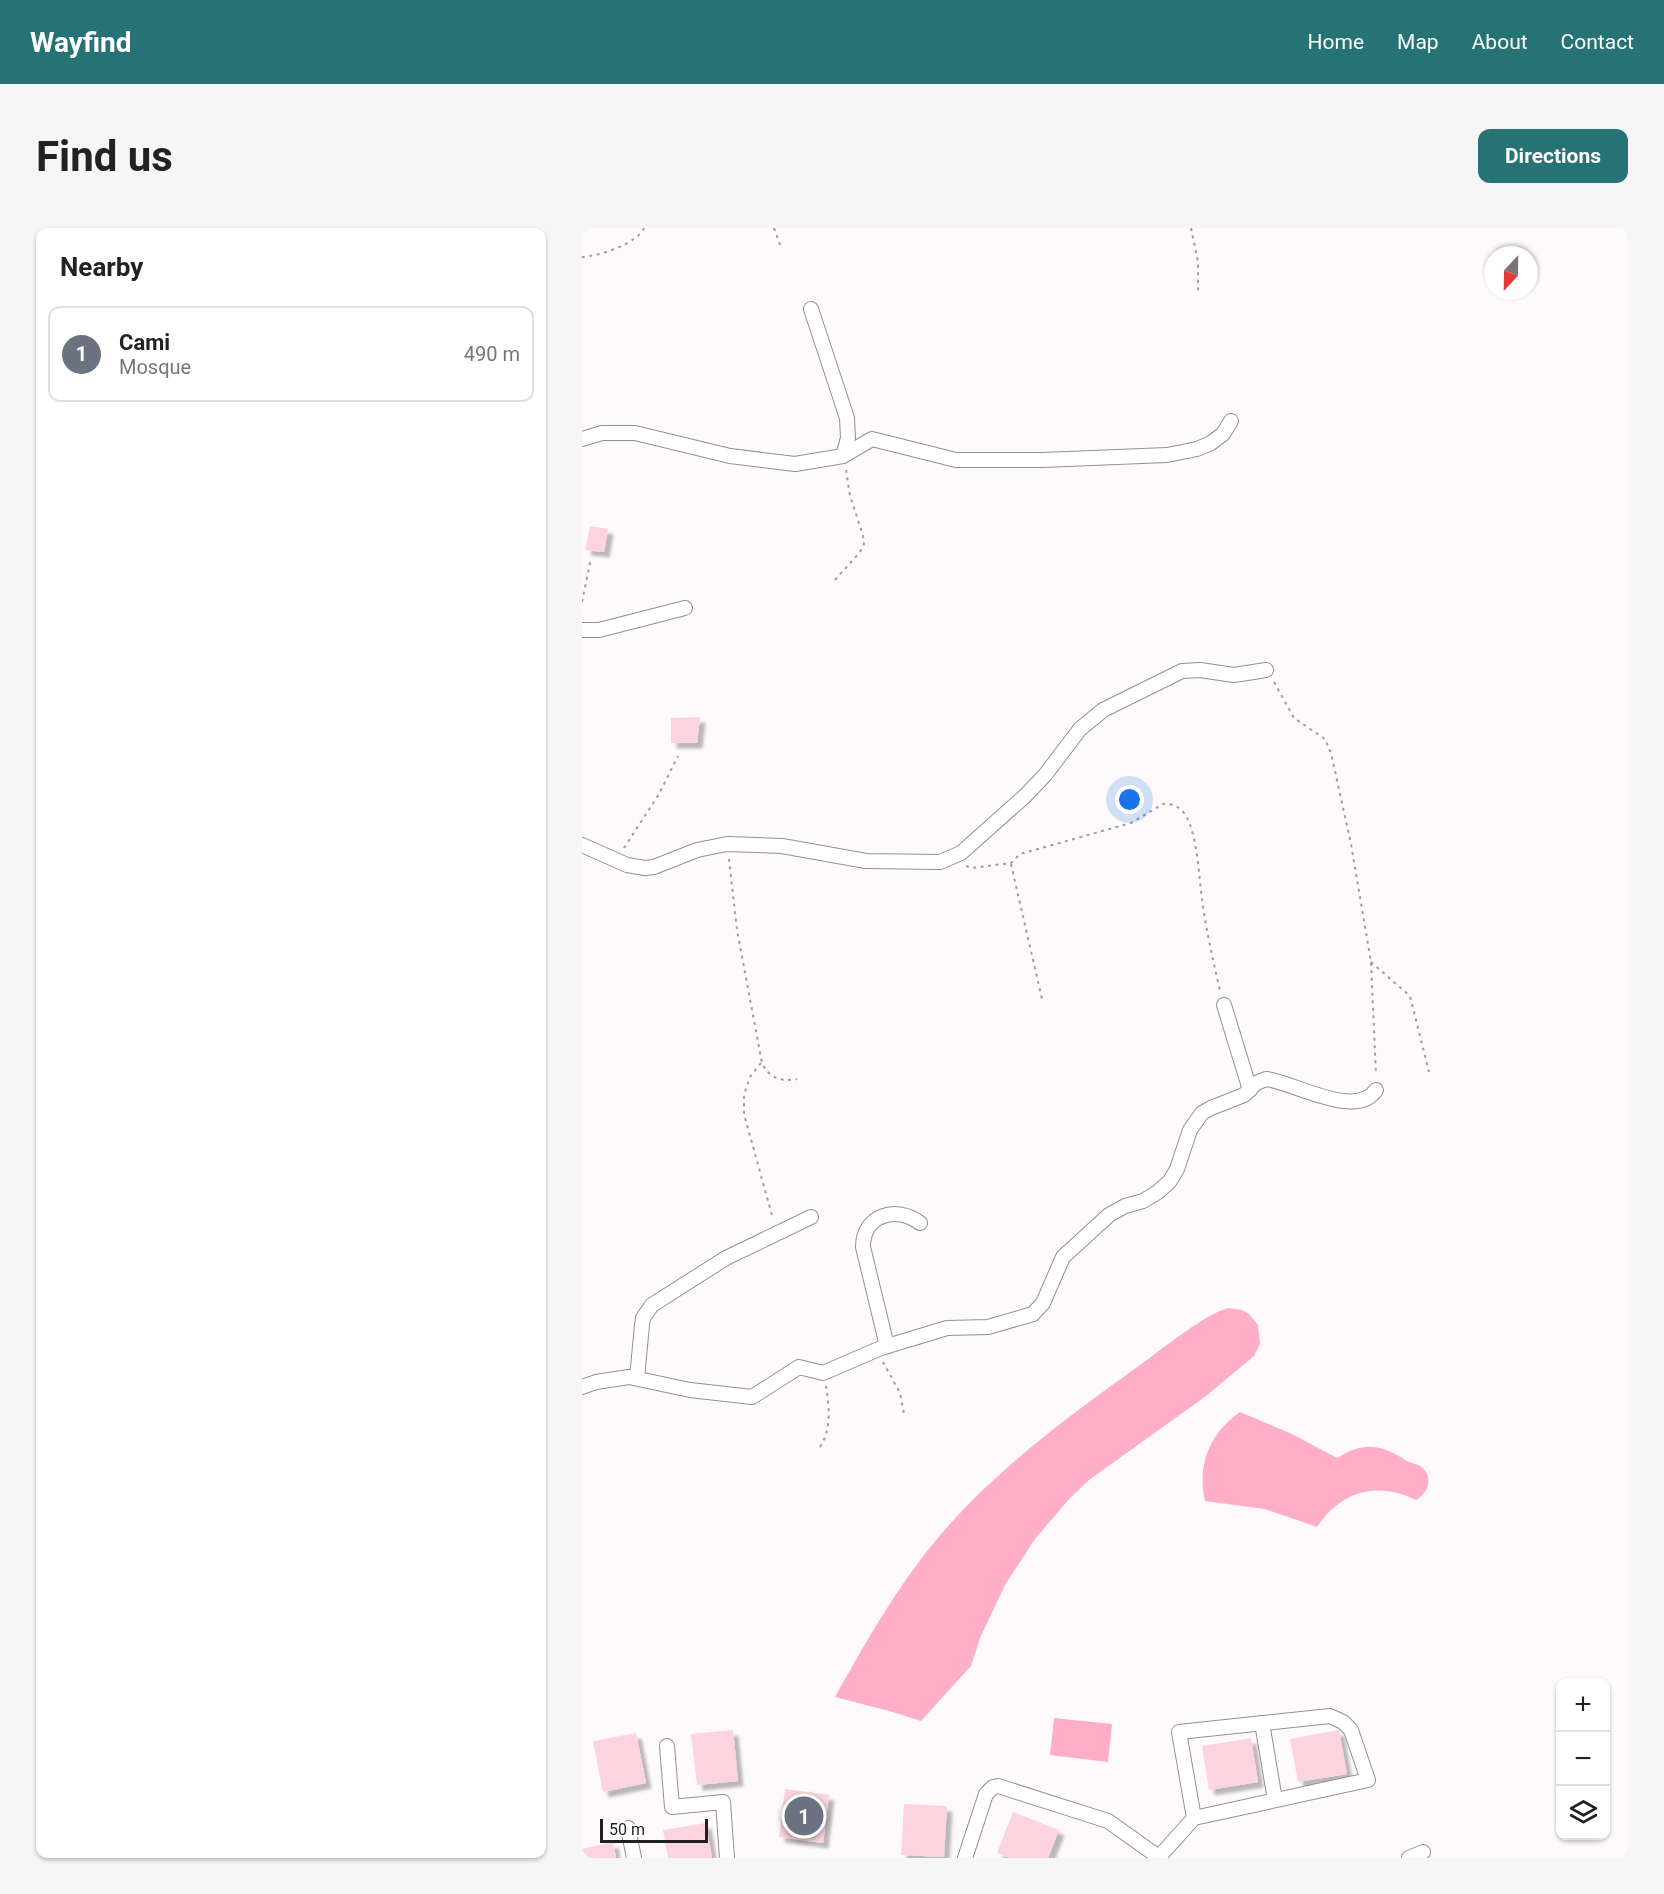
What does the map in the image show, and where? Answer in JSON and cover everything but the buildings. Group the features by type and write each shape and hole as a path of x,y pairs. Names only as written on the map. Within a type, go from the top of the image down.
{"street":[{"path":"811,309 847,418 848,438 843,456"},
{"path":"582,439 602,433 635,433 730,456 795,464 843,456 872,439 956,460 1042,460 1167,455 1197,449 1223,434 1231,421"},
{"path":"582,630 599,630 685,608"},
{"path":"582,844 617,861 636,867 654,867 696,850 727,844 782,846 851,860 880,863 933,862 955,857 1025,796 1045,775 1080,729 1103,710 1182,671 1200,670 1234,675 1266,670"},
{"path":"1224,1005 1250,1090"},
{"path":"582,1387 596,1382 629,1377 690,1390 752,1397 799,1367 823,1373 884,1347 947,1328 988,1327 1033,1314 1043,1302 1064,1257 1109,1215 1125,1206 1143,1201 1170,1181 1177,1169 1190,1130 1202,1113 1244,1095 1256,1083 1266,1079 1338,1100 1364,1101 1376,1090"},
{"path":"884,1347 863,1239 870,1226 884,1215 903,1214 920,1223"},
{"path":"637,1378 643,1318 652,1305 726,1258 811,1217"},
{"path":"965,1858 986,1794 998,1785 1108,1821 1159,1858 1194,1818 1368,1780 1351,1730 1330,1716 1179,1732 1194,1818"},
{"path":"1262,1723 1275,1800"},
{"path":"667,1746 672,1807 723,1803 727,1858"},
{"path":"628,1828 634,1858"},
{"path":"1409,1858 1424,1852"}],"path":[{"path":"582,257 596,256 611,251 639,236 644,228"},
{"path":"774,228 781,247"},
{"path":"1191,228 1198,262 1198,293"},
{"path":"835,580 862,548 864,539 850,496 843,456"},
{"path":"582,602 591,558"},
{"path":"1266,670 1294,718 1301,725 1319,734 1329,746 1351,844 1371,962 1376,1090"},
{"path":"617,861 628,840 659,794 678,756"},
{"path":"955,857 960,863 972,868 1011,863 1020,854 1131,823 1162,804 1178,807 1190,822 1210,951 1224,1005"},
{"path":"727,844 737,930 762,1063 770,1075 776,1079 797,1080"},
{"path":"1011,863 1042,999"},
{"path":"1371,962 1410,996 1429,1072"},
{"path":"762,1063 750,1077 744,1095 744,1114 777,1234"},
{"path":"884,1347 884,1365 900,1393 904,1414"},
{"path":"820,1447 828,1429 828,1401 823,1373"}],"shaded area":[{"path":"1228,1308 1242,1310 1249,1314 1258,1325 1260,1344 1254,1356 1206,1396 1089,1480 1070,1498 1035,1539 1005,1585 980,1638 971,1666 921,1721 835,1697 872,1633 926,1552 987,1486 1087,1403 1196,1325"},
{"path":"1240,1412 1292,1434 1337,1458 1364,1447 1389,1451 1424,1470 1428,1479 1427,1489 1416,1500 1387,1491 1361,1493 1337,1505 1317,1527 1265,1509 1205,1501 1203,1475 1208,1451 1220,1430"},
{"path":"1054,1718 1112,1724 1108,1762 1050,1755"}],"place":[{"name":"Cami","path":"804,1816"}]}
